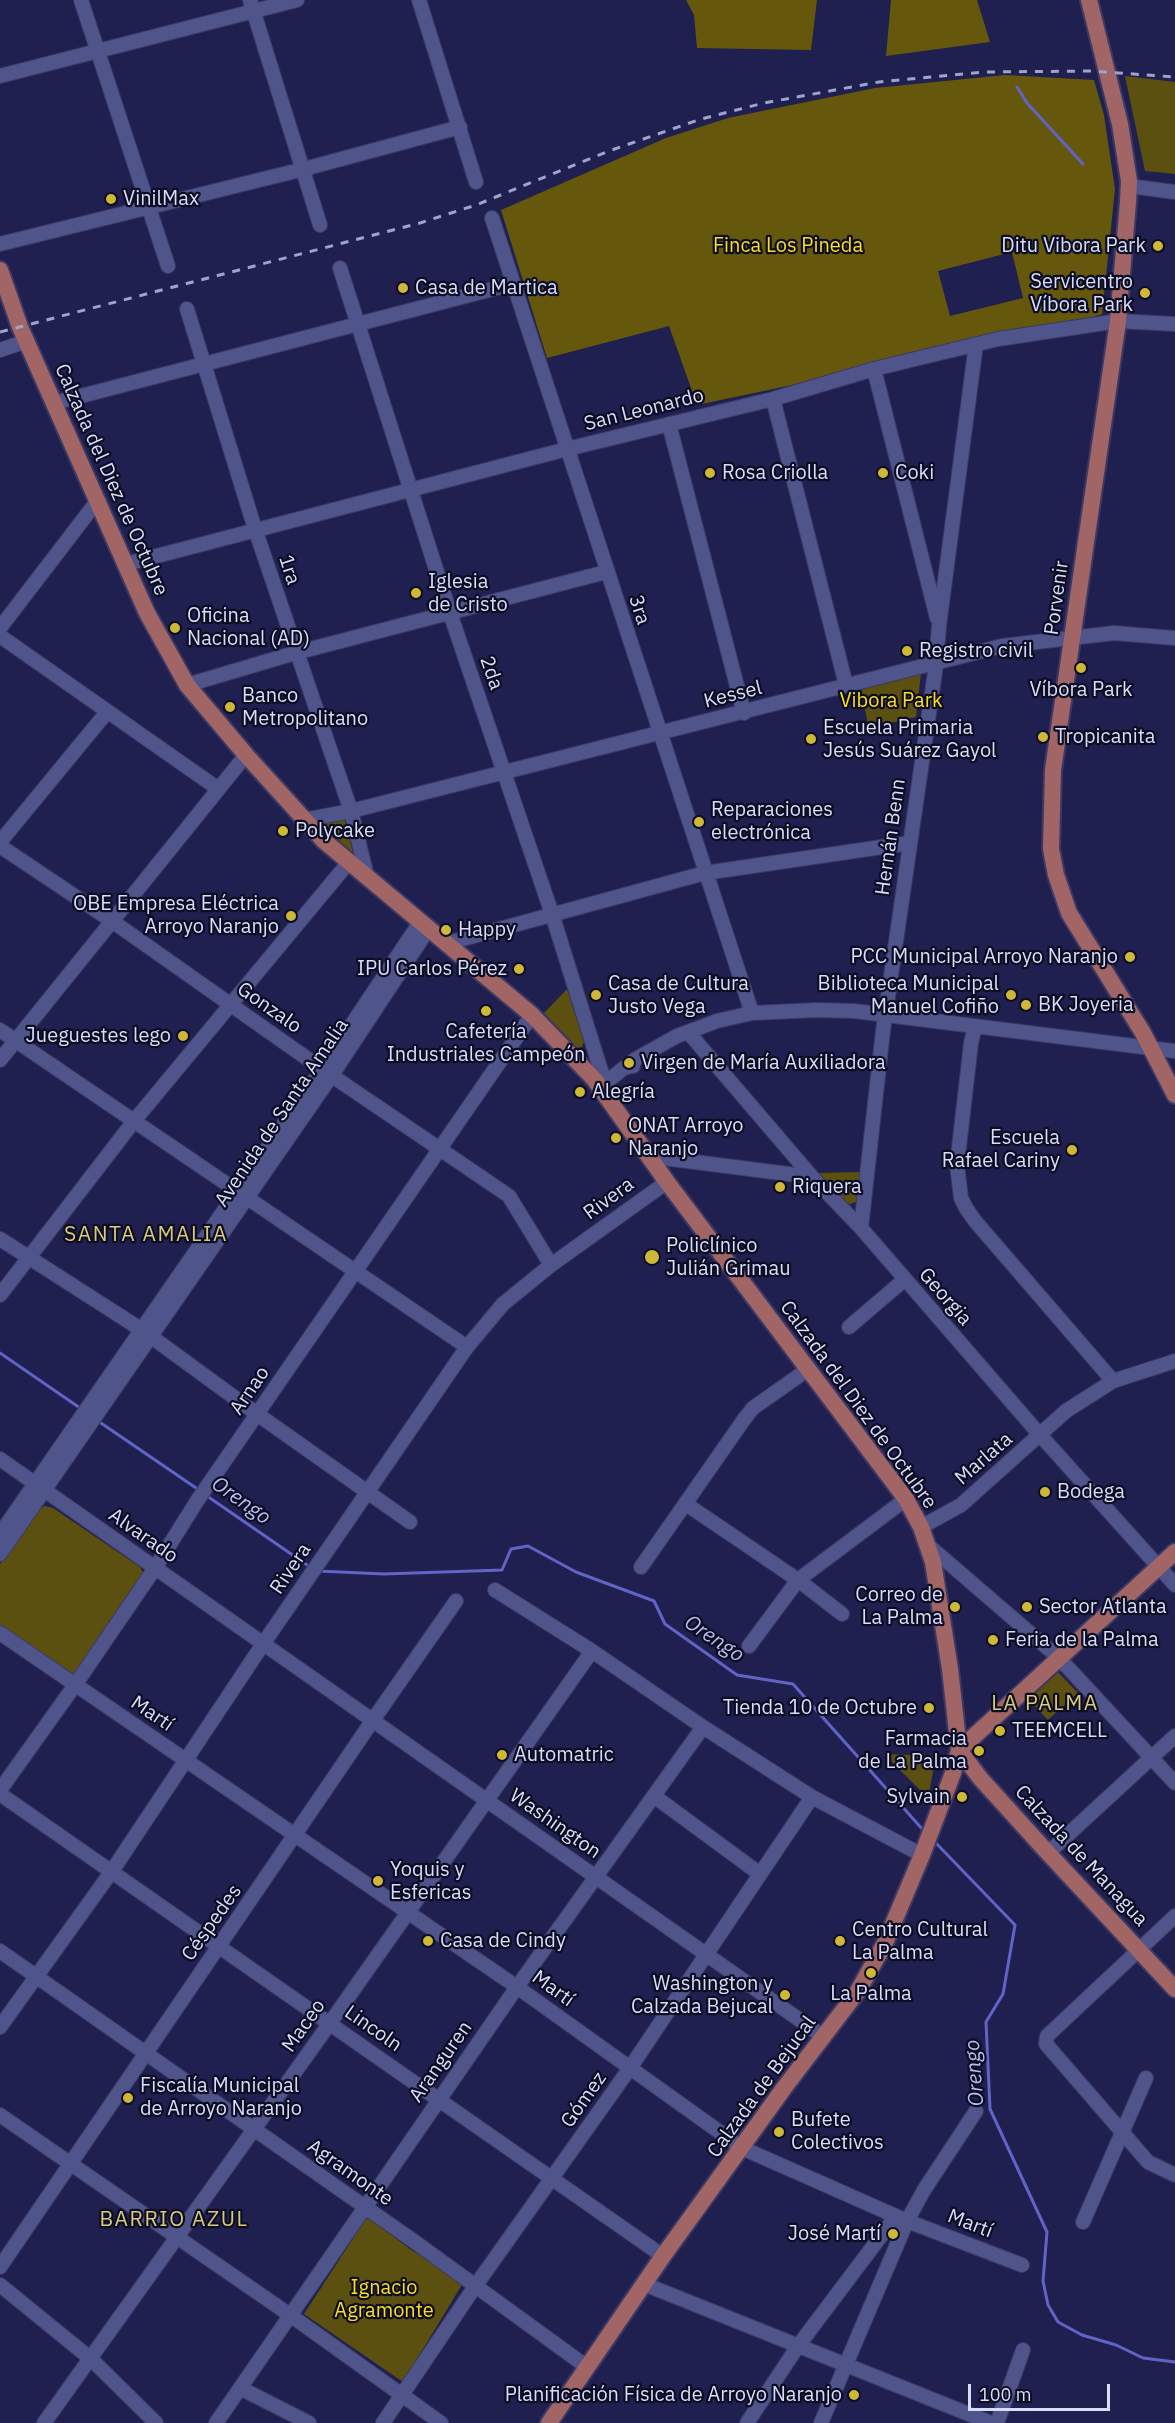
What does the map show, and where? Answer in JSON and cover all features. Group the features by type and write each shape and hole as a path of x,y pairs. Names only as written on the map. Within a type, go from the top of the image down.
{"main road":[{"name":"Porvenir","path":"1089,0 1122,135 1128,186 1118,321 1053,770 1051,831 1056,875 1069,913 1150,1048 1175,1095"},
{"name":"Calzada del Diez de Octubre","path":"0,270 27,341 147,613 187,685 303,820 349,862 532,1015 571,1054 600,1078 612,1103 648,1156 906,1499 929,1546 939,1594 959,1750"},
{"path":"959,1750 1175,1552"},
{"name":"Calzada de Managua","path":"959,1750 980,1778 1175,1989"},
{"name":"Calzada de Bejucal","path":"555,2422 587,2367 663,2256 871,1972 948,1788 959,1750"},
{"path":"948,1788 955,1778 961,1775 969,1774 980,1778"}],"street":[{"path":"81,0 168,266"},
{"path":"0,76 97,51 252,6 297,0"},
{"path":"419,0 476,182"},
{"path":"252,6 320,225"},
{"path":"0,244 304,169 460,127"},
{"path":"1128,186 1175,192"},
{"name":"3ra","path":"492,218 752,1013"},
{"name":"2da","path":"340,268 450,613 552,914 600,1078"},
{"path":"54,403 512,284"},
{"name":"1ra","path":"187,309 255,529 351,811 367,876"},
{"name":"San Leonardo","path":"126,564 567,449 773,399 874,369 976,344 1118,321 1175,324"},
{"path":"0,350 27,341"},
{"name":"Hernán Benn","path":"861,1228 885,1015 936,665 939,626 976,344"},
{"path":"874,369 939,626"},
{"path":"773,399 846,686"},
{"path":"669,424 744,713"},
{"path":"0,628 98,500"},
{"path":"187,685 296,653 606,572"},
{"name":"Kessel","path":"303,820 351,811 936,665 1002,646 1114,633 1175,638"},
{"path":"0,636 218,788"},
{"path":"0,844 106,712"},
{"path":"0,1060 246,755"},
{"path":"448,943 705,873 909,843"},
{"name":"Gonzalo","path":"0,844 231,1006 509,1196 551,1265"},
{"path":"0,1295 134,1121 349,862"},
{"name":"Avenida de Santa Amalia","path":"0,1534 40,1486 97,1406 327,1072 425,925"},
{"path":"600,1078 628,1058 634,1060 688,1032 717,1021 752,1013 817,1010 885,1015 1175,1051"},
{"name":"Arnao","path":"0,1792 155,1568 197,1501 532,1015"},
{"path":"975,1026 958,1154 961,1198 975,1221 1113,1381"},
{"path":"0,1030 467,1347"},
{"name":"Georgia","path":"688,1032 812,1177 861,1228 1040,1435 1175,1585"},
{"path":"600,1078 633,1066 634,1060"},
{"path":"648,1156 812,1177"},
{"name":"Rivera","path":"0,2027 187,1761 263,1644 467,1347 503,1304 551,1265 667,1182"},
{"path":"0,1239 147,1333 410,1522"},
{"path":"849,1327 904,1280"},
{"name":"Marlata","path":"921,1527 961,1505 1066,1411 1113,1381 1175,1361"},
{"path":"641,1567 753,1408 807,1370"},
{"name":"Alvarado","path":"0,1459 263,1644"},
{"name":"Avenida de Santa Amalia","path":"0,1554 40,1486"},
{"path":"749,1646 798,1580 906,1499"},
{"path":"686,1504 798,1580 842,1614"},
{"path":"929,1546 1059,1658 1175,1783"},
{"path":"495,1590 592,1651 703,1727 812,1797 923,1851"},
{"name":"Céspedes","path":"0,2267 71,2165 145,2052 456,1601"},
{"name":"Martí","path":"0,1633 517,1987 742,2148 902,2219 1022,2265"},
{"name":"Washington","path":"263,1644 824,2037"},
{"name":"Maceo","path":"44,2423 592,1651"},
{"name":"Aranguren","path":"216,2423 517,1987 703,1727"},
{"path":"1048,1853 1175,1736"},
{"name":"Lincoln","path":"0,1792 663,2256"},
{"path":"654,1796 760,1874"},
{"name":"Gómez","path":"383,2423 630,2068 812,1797"},
{"path":"1175,1916 1047,2036 1046,2044 1148,2162 1175,2175"},
{"name":"Agramonte","path":"0,1952 477,2286 587,2367"},
{"path":"1083,2223 1146,2078"},
{"path":"747,2423 798,2346 882,2236 902,2219 924,2190 976,2111"},
{"path":"0,2115 290,2315 441,2423"},
{"path":"821,2423 844,2364 897,2245 902,2219"},
{"path":"882,2236 897,2245"},
{"path":"645,2284 991,2423"},
{"path":"0,2285 91,2359 156,2423"},
{"path":"997,2423 1023,2350"},
{"path":"240,2388 309,2423"}],"green space":[{"path":"686,0 817,0 811,50 697,48 694,15"},
{"path":"891,0 977,0 990,42 886,56"},
{"name":"Finca Los Pineda","path":"1005,75 1094,80 1104,115 1115,189 1102,314 1087,319 982,336 873,368 697,405 669,326 547,358 501,210 666,138 728,118 875,88","holes":["1012,252 1023,298 950,316 938,271"]},
{"path":"1125,76 1175,82 1175,174 1145,171"},
{"name":"Vibora Park","path":"921,673 916,717 869,728 860,687"},
{"path":"344,817 354,856 320,822"},
{"path":"567,989 584,1041 582,1047 577,1048 544,1013"},
{"path":"861,1172 859,1201 850,1204 846,1203 819,1173"},
{"path":"45,1506 53,1508 140,1567 143,1572 142,1579 75,1676 0,1630 0,1564 37,1510"},
{"path":"1056,1670 1078,1693 1048,1720 1026,1697"},
{"path":"884,1754 936,1756 928,1798"},
{"name":"Ignacio Agramonte","path":"367,2217 410,2249 463,2283 403,2382 304,2314"}],"waterway":[{"path":"1017,87 1027,103 1083,164"},
{"name":"Orengo","path":"0,1353 80,1408"},
{"name":"Orengo","path":"98,1421 199,1490"},
{"name":"Orengo","path":"207,1496 310,1567"},
{"name":"Orengo","path":"318,1571 384,1574 502,1570 511,1549 528,1546 576,1572 654,1601 665,1624 737,1675 793,1684 924,1831"},
{"name":"Orengo","path":"933,1840 1015,1925 1003,1994 986,2022 990,2109 1047,2232 1043,2281 1048,2305 1058,2322 1082,2335 1116,2345 1143,2358 1175,2362"}],"railway":[{"path":"0,332 420,223 476,205 609,151 701,119 764,103 879,82 985,72 1091,71 1175,77"}],"place":[{"name":"VinilMax","path":"111,199"},
{"name":"Ditu Vibora Park","path":"1158,246"},
{"name":"Casa de Martica","path":"403,288"},
{"name":"Servicentro Víbora Park","path":"1145,293"},
{"name":"Rosa Criolla","path":"710,473"},
{"name":"Coki","path":"883,473"},
{"name":"Iglesia de Cristo","path":"416,593"},
{"name":"Oficina Nacional (AD)","path":"175,628"},
{"name":"Registro civil","path":"907,651"},
{"name":"Víbora Park","path":"1081,668"},
{"name":"Banco Metropolitano","path":"230,707"},
{"name":"Tropicanita","path":"1043,737"},
{"name":"Escuela Primaria Jesús Suárez Gayol","path":"811,739"},
{"name":"Reparaciones electrónica","path":"699,822"},
{"name":"Polycake","path":"283,831"},
{"name":"OBE Empresa Eléctrica Arroyo Naranjo","path":"291,916"},
{"name":"Happy","path":"446,930"},
{"name":"PCC Municipal Arroyo Naranjo","path":"1130,957"},
{"name":"IPU Carlos Pérez","path":"519,969"},
{"name":"Casa de Cultura Justo Vega","path":"596,995"},
{"name":"Biblioteca Municipal Manuel Cofiño","path":"1011,995"},
{"name":"BK Joyeria","path":"1026,1005"},
{"name":"Cafetería Industriales Campeón","path":"486,1011"},
{"name":"Jueguestes lego","path":"183,1036"},
{"name":"Virgen de María Auxiliadora","path":"629,1063"},
{"name":"Alegría","path":"580,1092"},
{"name":"ONAT Arroyo Naranjo","path":"616,1138"},
{"name":"Escuela Rafael Cariny","path":"1072,1150"},
{"name":"Riquera","path":"780,1187"},
{"name":"Policlínico Julián Grimau","path":"652,1257"},
{"name":"Bodega","path":"1045,1492"},
{"name":"Correo de La Palma","path":"955,1607"},
{"name":"Sector Atlanta","path":"1027,1607"},
{"name":"Feria de la Palma","path":"993,1640"},
{"name":"Tienda 10 de Octubre","path":"929,1708"},
{"name":"TEEMCELL","path":"1000,1731"},
{"name":"Farmacia de La Palma","path":"979,1751"},
{"name":"Automatric","path":"502,1755"},
{"name":"Sylvain","path":"962,1797"},
{"name":"Yoquis y Esfericas","path":"378,1881"},
{"name":"Casa de Cindy","path":"428,1941"},
{"name":"Centro Cultural La Palma","path":"840,1941"},
{"name":"La Palma","path":"871,1973"},
{"name":"Washington y Calzada Bejucal","path":"785,1995"},
{"name":"Fiscalía Municipal de Arroyo Naranjo","path":"128,2098"},
{"name":"Bufete Colectivos","path":"779,2132"},
{"name":"José Martí","path":"893,2234"},
{"name":"Planificación Física de Arroyo Naranjo","path":"854,2395"}],"district":[{"name":"SANTA AMALIA","path":"146,1235"},
{"name":"LA PALMA","path":"1045,1704"},
{"name":"BARRIO AZUL","path":"174,2220"}]}
